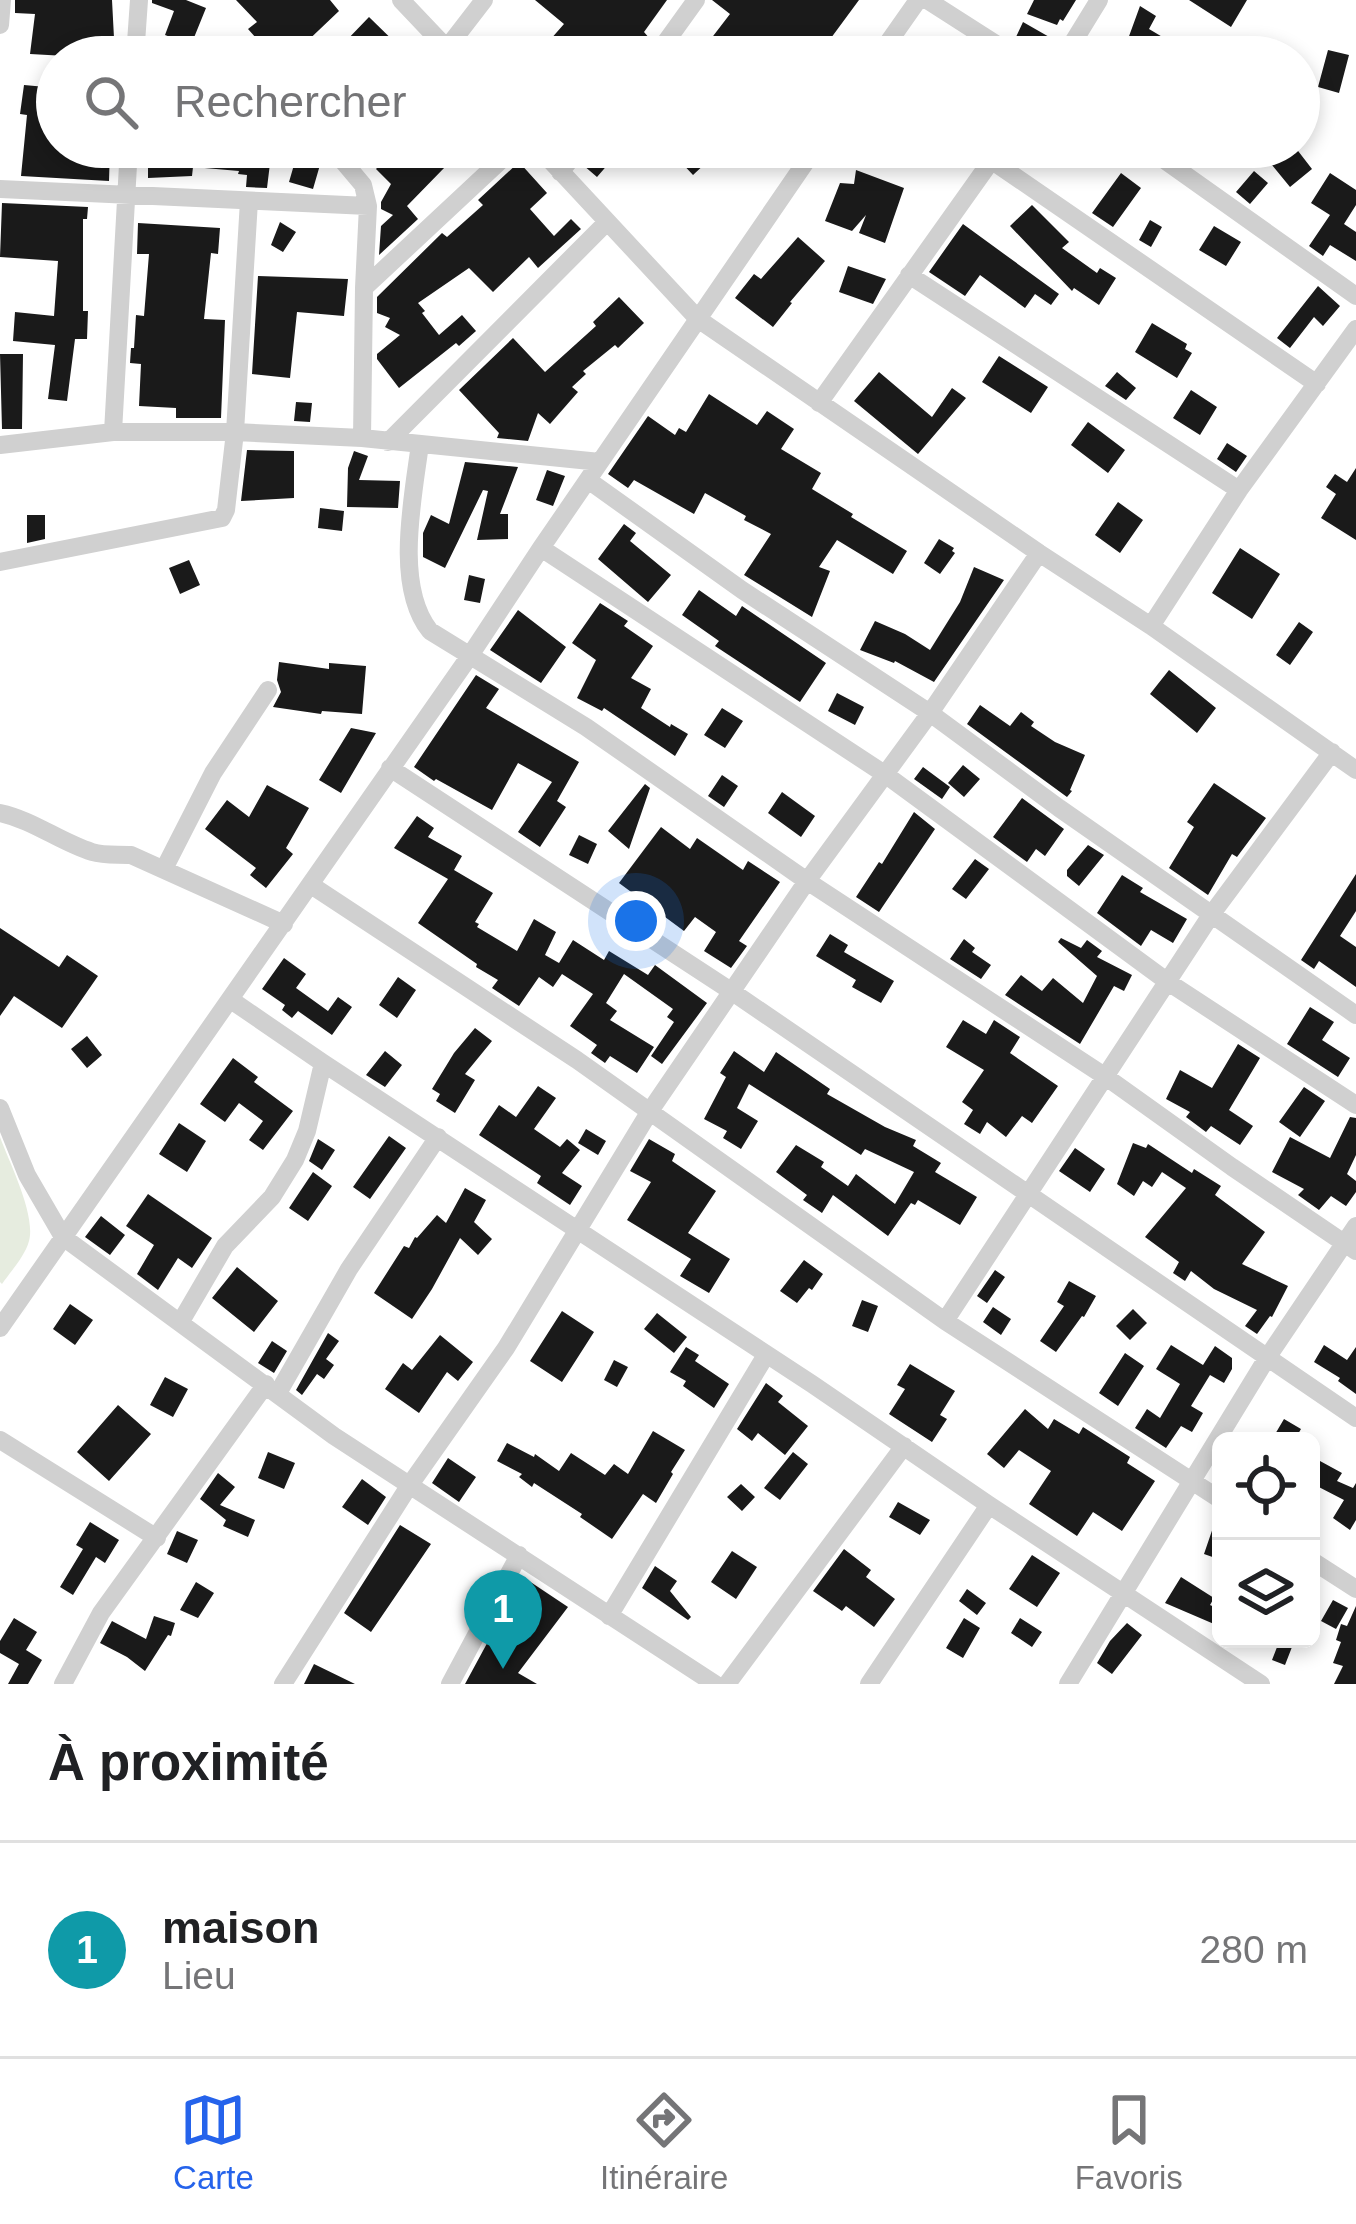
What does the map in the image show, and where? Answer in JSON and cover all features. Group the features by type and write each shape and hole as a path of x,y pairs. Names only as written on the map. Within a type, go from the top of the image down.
{"street":[{"path":"0,25 2,0"},
{"path":"136,36 139,0"},
{"path":"401,0 435,36"},
{"path":"462,36 484,0"},
{"path":"670,36 696,0"},
{"path":"894,36 922,0 981,36"},
{"path":"1077,36 1099,0"},
{"path":"112,432 128,168"},
{"path":"349,168 363,185 368,206 362,438"},
{"path":"364,288 493,168"},
{"path":"556,168 698,319 1356,770"},
{"path":"560,172 563,168"},
{"path":"0,1328 232,1000 802,168"},
{"path":"819,403 986,168"},
{"path":"1016,168 1317,383"},
{"path":"1176,168 1356,296"},
{"path":"0,189 368,206"},
{"path":"0,562 222,518 235,432 249,202"},
{"path":"388,442 607,222"},
{"path":"908,275 1239,490"},
{"path":"1151,626 1239,490 1356,329"},
{"path":"0,445 112,432 235,432 362,438 600,462"},
{"path":"420,444 410,518 412,598 430,632 586,727 1350,1247"},
{"path":"588,480 742,590 930,713 1356,1015"},
{"path":"541,548 886,775 1168,982 1356,1105"},
{"path":"283,1684 410,1486 506,1348 650,1111 1039,553"},
{"path":"164,869 213,773 268,690"},
{"path":"945,1321 1211,915 1332,752"},
{"path":"390,768 731,992 1356,1418"},
{"path":"0,813 90,851 131,855 284,924"},
{"path":"311,885 650,1111 945,1321 1212,1494"},
{"path":"232,1000 1262,1684"},
{"path":"180,1323 225,1246 272,1197 295,1160 307,1132 322,1063"},
{"path":"0,1108 27,1175 63,1237 334,1436 715,1684"},
{"path":"63,1684 101,1613 272,1389 438,1137"},
{"path":"1068,1684 1267,1358 1350,1247 1356,1226"},
{"path":"0,1291 18,1302"},
{"path":"609,1616 766,1355"},
{"path":"0,1440 157,1538"},
{"path":"728,1684 904,1446"},
{"path":"868,1684 989,1505"},
{"path":"450,1684 519,1555"},
{"path":"1320,1566 1356,1589"}],"shaded area":[{"path":"0,1137 21,1189 30,1230 24,1252 2,1284 0,1282"}],"building":[{"path":"15,0 112,0 114,36 36,36 36,54 30,54 35,14 15,13"},
{"path":"186,0 206,8 195,36 168,36 174,11 152,3"},
{"path":"236,0 330,0 339,11 313,36 254,36 248,29 257,22"},
{"path":"535,0 667,0 644,32 647,36 553,36 564,24"},
{"path":"712,0 859,0 832,36 713,36 730,14"},
{"path":"1034,0 1076,0 1057,25 1027,14"},
{"path":"1189,0 1247,0 1231,27"},
{"path":"1140,6 1156,16 1149,29 1161,36 1129,36"},
{"path":"369,17 388,36 351,36"},
{"path":"1023,22 1048,36 1016,36"},
{"path":"1328,50 1349,55 1339,93 1320,88"},
{"path":"24,85 36,86 36,168 109,168 109,181 21,176 27,115 20,114"},
{"path":"148,168 193,168 192,176 148,178"},
{"path":"204,168 269,168 267,188 246,187 247,175"},
{"path":"293,168 319,168 313,189 289,182"},
{"path":"444,168 407,206 418,219 379,255 381,226 393,215 381,209 391,184 376,169"},
{"path":"513,168 524,168 547,193 530,209 554,236 571,219 581,229 538,268 529,257 493,292 469,268 418,303 439,335 462,315 476,331 399,388 377,359 400,335 385,327 390,318 377,313 377,297 442,233 447,237 483,205 478,200"},
{"path":"1274,168 1311,168 1312,169 1290,187"},
{"path":"856,170 904,188 885,243 859,233 866,215 852,231 825,221 840,183 854,184"},
{"path":"1254,171 1268,183 1250,204 1236,192"},
{"path":"1121,173 1141,188 1113,227 1092,213"},
{"path":"1330,173 1356,190 1356,205 1344,224 1356,232 1356,261 1330,245 1323,256 1309,246 1330,215 1311,203"},
{"path":"2,203 88,207 87,219 83,219 87,339 75,339 67,401 48,399 55,345 13,341 15,312 54,316 58,261 0,257"},
{"path":"1032,205 1069,242 1062,248 1097,273 1100,268 1116,278 1099,305 1072,291 1010,226"},
{"path":"1150,220 1162,227 1151,247 1139,240"},
{"path":"280,222 296,232 283,252 271,245"},
{"path":"138,223 220,228 218,254 211,253 204,319 225,320 221,418 176,418 176,408 139,406 141,364 130,363 136,315 144,316 149,254 137,254"},
{"path":"963,224 1059,294 1051,305 1035,294 1025,308 980,275 965,296 929,272"},
{"path":"1214,226 1241,242 1226,266 1199,250"},
{"path":"798,237 825,261 773,327 735,298 754,274 761,279"},
{"path":"848,266 886,279 873,304 839,292"},
{"path":"258,276 348,279 344,316 297,312 290,378 252,374"},
{"path":"1318,286 1340,306 1323,326 1314,317 1290,348 1277,338"},
{"path":"619,297 644,323 583,371 586,374 572,387 578,392 550,424 538,413 528,441 497,438 499,433 459,390 513,338 545,372 596,326 593,322"},
{"path":"1152,323 1187,344 1185,349 1192,353 1177,378 1135,352"},
{"path":"0,354 23,354 22,429 2,429"},
{"path":"999,356 1048,387 1031,413 982,382"},
{"path":"879,372 932,417 952,388 966,398 918,454 854,401"},
{"path":"1117,372 1136,388 1126,400 1105,386"},
{"path":"1191,390 1217,407 1200,435 1173,418"},
{"path":"709,394 757,425 767,411 794,429 781,449 821,473 812,489 907,551 893,574 837,540 819,567 830,571 812,617 744,575 771,534 744,520 746,516 705,493 694,514 634,480 628,488 608,474 648,416 675,435 679,428 686,432"},
{"path":"296,402 312,403 310,422 294,421"},
{"path":"1088,422 1125,450 1108,473 1071,445"},
{"path":"1227,443 1247,456 1236,472 1217,459"},
{"path":"247,450 294,451 294,498 241,501"},
{"path":"354,451 368,456 359,480 400,481 398,508 347,507 348,468"},
{"path":"465,462 518,467 500,514 508,514 508,539 477,540 488,491 483,490 445,568 423,557 423,533 431,515 449,524"},
{"path":"1356,468 1356,540 1321,518 1336,494 1326,487 1335,474 1347,482"},
{"path":"547,470 565,476 553,506 536,500"},
{"path":"1118,502 1143,520 1120,553 1095,535"},
{"path":"320,508 344,511 342,531 318,528"},
{"path":"27,515 45,515 45,539 27,543"},
{"path":"624,524 636,533 630,541 671,575 648,602 598,559"},
{"path":"939,539 955,553 940,574 924,563"},
{"path":"1240,548 1280,574 1252,619 1212,593"},
{"path":"189,560 200,585 180,594 169,568"},
{"path":"974,567 1004,580 934,682 895,661 860,650 875,621 930,650 960,602"},
{"path":"469,575 485,579 480,603 464,600"},
{"path":"699,590 736,616 742,606 826,663 800,702 715,646 719,641 682,615"},
{"path":"600,603 628,621 624,626 653,646 631,678 651,689 641,708 688,734 675,756 604,708 577,698 596,660 572,643"},
{"path":"518,610 566,647 541,683 490,650"},
{"path":"1299,622 1313,632 1290,665 1276,655"},
{"path":"279,662 329,669 329,663 366,666 362,714 273,707 281,692"},
{"path":"1169,670 1216,708 1197,733 1150,694"},
{"path":"476,675 499,689 486,708 579,762 557,801 566,807 540,847 518,832 552,782 518,763 492,810 414,767"},
{"path":"837,693 864,707 855,725 828,711"},
{"path":"980,705 1010,726 1021,712 1034,722 1031,726 1085,755 1067,797 967,724"},
{"path":"722,708 743,721 725,748 704,735"},
{"path":"351,728 376,733 341,793 319,780"},
{"path":"963,765 980,779 964,797 948,783"},
{"path":"923,767 950,787 942,799 914,779"},
{"path":"722,775 738,786 724,807 708,796"},
{"path":"1214,783 1266,818 1237,857 1232,854 1208,895 1169,868 1194,827 1187,822"},
{"path":"645,784 650,788 629,849 608,831"},
{"path":"267,785 309,808 286,848 293,854 266,888 250,875 256,868 205,829 227,800 249,817"},
{"path":"782,792 815,816 801,837 768,813"},
{"path":"1022,798 1064,829 1045,856 1036,849 1027,862 993,837"},
{"path":"914,812 935,829 879,912 856,897"},
{"path":"417,816 434,828 428,837 462,856 454,870 493,893 475,922 477,927 517,951 534,919 556,932 545,955 559,963 573,940 604,960 609,951 648,975 655,965 707,1003 662,1064 651,1056 674,1022 667,1017 673,1009 624,974 606,1003 617,1011 610,1020 654,1047 637,1073 610,1056 605,1063 591,1053 597,1045 570,1026 593,994 562,974 553,987 539,977 519,1006 492,988 498,980 418,923 448,879 394,848"},
{"path":"661,827 690,849 697,838 743,870 748,861 780,882 739,941 747,946 731,968 704,951 716,932 695,917 684,931 619,883"},
{"path":"579,835 597,844 588,864 569,855"},
{"path":"1088,845 1104,855 1079,886 1067,870"},
{"path":"975,859 989,869 966,899 952,889"},
{"path":"1356,874 1356,911 1340,936 1356,947 1356,987 1319,961 1314,969 1301,960"},
{"path":"1122,875 1143,888 1140,892 1187,919 1173,943 1151,930 1141,946 1097,913"},
{"path":"0,928 59,967 67,955 98,976 62,1028 14,996 0,1016"},
{"path":"830,934 848,945 844,952 894,981 881,1003 852,987 856,980 816,956"},
{"path":"1061,938 1081,948 1087,940 1102,951 1097,957 1132,975 1124,991 1114,986 1080,1044 1005,995 1021,975 1042,991 1053,978 1083,1003 1097,976 1058,942"},
{"path":"964,939 975,948 972,952 991,965 981,979 950,959"},
{"path":"284,958 306,974 296,988 328,1011 338,997 352,1007 332,1035 298,1011 292,1018 282,1010 285,1005 262,989"},
{"path":"398,977 416,990 397,1018 379,1005"},
{"path":"1310,1007 1334,1022 1322,1040 1350,1058 1338,1077 1287,1044"},
{"path":"963,1020 986,1034 994,1020 1020,1037 1010,1053 1058,1086 1032,1123 1022,1116 1006,1137 987,1122 980,1134 964,1124 973,1110 962,1102 984,1070 946,1047"},
{"path":"475,1028 492,1041 465,1074 475,1080 455,1113 436,1101 440,1094 432,1089"},
{"path":"87,1036 102,1055 87,1068 71,1049"},
{"path":"1238,1044 1260,1058 1229,1110 1253,1126 1240,1145 1211,1126 1206,1132 1186,1117 1190,1112 1166,1099 1180,1070 1212,1088"},
{"path":"385,1051 402,1065 385,1087 366,1075"},
{"path":"734,1051 764,1072 776,1052 830,1089 827,1094 916,1140 913,1146 941,1163 935,1172 977,1197 960,1225 918,1200 888,1236 833,1195 822,1213 803,1200 807,1195 776,1172 796,1145 824,1162 821,1167 848,1186 856,1174 895,1204 914,1172 865,1149 861,1155 749,1084 737,1108 758,1121 741,1149 723,1138 727,1131 704,1119 726,1077 720,1073"},
{"path":"233,1058 258,1077 254,1082 293,1111 263,1150 249,1140 263,1121 239,1103 225,1122 200,1104"},
{"path":"538,1086 556,1098 534,1129 560,1147 567,1139 580,1150 562,1173 582,1186 570,1205 537,1183 541,1176 479,1135 499,1105 516,1117"},
{"path":"1304,1087 1325,1101 1300,1137 1279,1122"},
{"path":"1350,1117 1356,1118 1356,1155 1347,1174 1356,1181 1356,1192 1346,1206 1331,1196 1319,1210 1298,1195 1304,1189 1272,1172 1290,1137 1330,1158"},
{"path":"179,1123 206,1141 187,1172 159,1154"},
{"path":"586,1129 606,1141 598,1155 578,1143"},
{"path":"389,1136 406,1148 370,1199 353,1187"},
{"path":"318,1139 335,1150 322,1170 309,1161"},
{"path":"649,1139 675,1154 672,1161 716,1191 688,1233 730,1259 709,1293 680,1276 691,1259 627,1220 651,1182 630,1171"},
{"path":"1133,1143 1146,1148 1148,1144 1221,1186 1215,1195 1265,1232 1242,1264 1288,1286 1257,1334 1245,1326 1257,1310 1214,1289 1191,1271 1185,1281 1173,1273 1179,1262 1145,1237 1186,1188 1162,1172 1152,1187 1143,1181 1134,1196 1117,1184"},
{"path":"1075,1148 1105,1169 1090,1192 1059,1171"},
{"path":"313,1172 332,1186 308,1221 289,1208"},
{"path":"465,1188 486,1200 474,1222 492,1239 478,1255 460,1238 412,1319 374,1293 404,1246 409,1248 437,1215 446,1223"},
{"path":"148,1194 212,1238 192,1268 178,1258 158,1290 137,1274 154,1245 126,1226"},
{"path":"101,1216 125,1235 110,1255 85,1237"},
{"path":"804,1260 823,1274 797,1303 780,1291"},
{"path":"237,1267 278,1301 254,1332 212,1298"},
{"path":"995,1270 1005,1277 987,1303 977,1296"},
{"path":"1069,1281 1096,1296 1056,1352 1040,1341 1064,1306 1057,1302"},
{"path":"862,1300 878,1306 868,1332 852,1326"},
{"path":"70,1304 93,1320 75,1345 53,1329"},
{"path":"993,1307 1011,1319 1001,1335 983,1322"},
{"path":"1133,1309 1147,1323 1130,1340 1116,1326"},
{"path":"562,1311 594,1332 562,1382 530,1361"},
{"path":"657,1313 687,1337 674,1353 644,1329"},
{"path":"328,1333 339,1341 326,1359 334,1365 324,1379 317,1374 302,1395 296,1390"},
{"path":"440,1335 473,1362 458,1381 447,1372 419,1413 385,1389 403,1363 412,1370"},
{"path":"272,1341 287,1351 274,1373 258,1363"},
{"path":"1171,1345 1203,1365 1215,1346 1232,1358 1232,1369 1224,1383 1210,1375 1191,1406 1203,1413 1192,1432 1181,1426 1166,1448 1135,1428 1147,1409 1160,1418 1180,1384 1156,1369"},
{"path":"1324,1345 1347,1360 1356,1347 1356,1394 1314,1362"},
{"path":"686,1347 699,1355 695,1361 729,1384 714,1408 670,1372"},
{"path":"1125,1353 1144,1366 1118,1406 1099,1393"},
{"path":"614,1360 628,1367 617,1387 604,1380"},
{"path":"910,1364 955,1391 940,1415 947,1419 932,1442 889,1414 905,1389 897,1385"},
{"path":"165,1377 188,1389 173,1417 150,1405"},
{"path":"766,1383 783,1396 778,1402 808,1426 785,1455 758,1433 752,1441 737,1429"},
{"path":"118,1405 151,1434 109,1481 77,1452"},
{"path":"1025,1409 1048,1429 1054,1419 1079,1434 1083,1427 1130,1457 1127,1463 1155,1481 1122,1531 1093,1512 1077,1536 1029,1504 1051,1471 1019,1450 1004,1468 987,1454"},
{"path":"1284,1419 1301,1429 1299,1432 1276,1432"},
{"path":"653,1431 685,1450 656,1503 643,1494 612,1539 582,1514 497,1461 507,1443 559,1471 571,1453 605,1475 614,1464 628,1474"},
{"path":"268,1452 295,1463 284,1489 258,1478"},
{"path":"793,1452 808,1464 780,1500 764,1488"},
{"path":"448,1458 476,1477 459,1502 432,1483"},
{"path":"1320,1461 1342,1473 1337,1481 1353,1488 1356,1483 1356,1520 1350,1530 1333,1518 1344,1500 1320,1488"},
{"path":"218,1473 235,1487 220,1505 255,1520 248,1537 223,1526 226,1520 200,1499"},
{"path":"362,1479 386,1497 368,1525 342,1507"},
{"path":"741,1484 755,1497 742,1511 727,1497"},
{"path":"898,1502 930,1520 920,1535 889,1517"},
{"path":"90,1522 119,1540 105,1563 96,1557 73,1595 60,1587 83,1549 76,1545"},
{"path":"400,1525 431,1544 371,1632 344,1613"},
{"path":"177,1531 198,1540 187,1563 167,1554"},
{"path":"1212,1531 1212,1557 1204,1554"},
{"path":"844,1549 871,1570 866,1577 895,1599 874,1627 846,1606 842,1611 813,1591"},
{"path":"732,1551 757,1567 736,1599 711,1582"},
{"path":"1032,1555 1060,1573 1037,1607 1009,1589"},
{"path":"655,1566 677,1581 670,1591 691,1617 688,1620 642,1588"},
{"path":"523,1577 568,1607 518,1673 537,1684 465,1684 491,1636 510,1645 528,1622 507,1607"},
{"path":"1181,1577 1212,1597 1212,1623 1165,1603"},
{"path":"196,1582 214,1593 198,1618 180,1610"},
{"path":"967,1589 986,1603 977,1615 959,1601"},
{"path":"1333,1600 1348,1608 1336,1629 1321,1621"},
{"path":"1356,1606 1356,1684 1334,1684 1343,1666 1333,1663 1341,1642 1336,1640 1341,1624 1347,1626"},
{"path":"154,1616 175,1623 145,1671 100,1643 112,1621 146,1639"},
{"path":"14,1618 37,1632 26,1650 42,1660 28,1684 8,1684 19,1664 0,1653 0,1641"},
{"path":"964,1618 980,1628 963,1658 946,1648"},
{"path":"1020,1618 1042,1632 1032,1647 1011,1633"},
{"path":"1127,1623 1142,1635 1112,1674 1097,1663"},
{"path":"1277,1648 1292,1648 1285,1665 1272,1660"},
{"path":"314,1664 355,1684 304,1684"}],"place":[{"name":"maison","path":"503,1669"}]}
